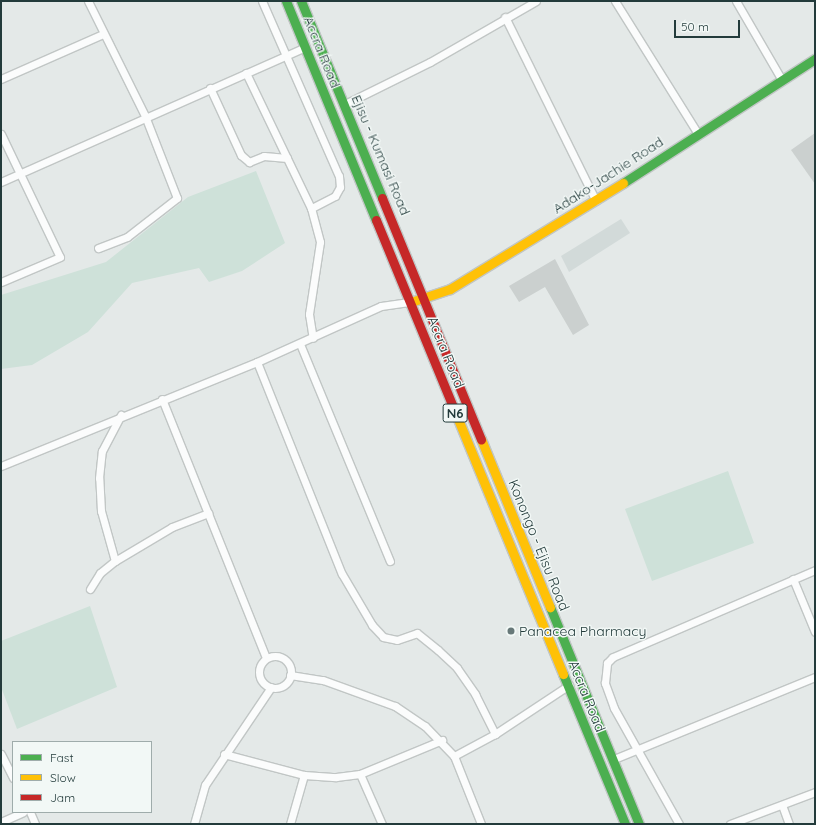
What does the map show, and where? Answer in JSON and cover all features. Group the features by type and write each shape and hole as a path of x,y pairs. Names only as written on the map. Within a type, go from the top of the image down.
{"main road":[{"name":"Accra Road","path":"286,1 411,302 624,824"},
{"name":"Ejisu - Kumasi Road","path":"301,1 426,298"},
{"name":"Adako-Jachie Road","path":"411,302 450,289 596,201 815,59"},
{"name":"Konongo - Ejisu Road","path":"426,298 640,824"}],"street":[{"path":"89,1 103,34 145,116 177,198 127,237 98,248"},
{"path":"262,1 339,176 340,187 335,196 311,208"},
{"path":"345,104 430,62 505,17 536,1"},
{"path":"615,1 698,134"},
{"path":"736,1 782,80"},
{"path":"505,17 596,201"},
{"path":"1,79 103,34"},
{"path":"1,182 145,116 305,47"},
{"path":"246,73 311,208 320,242 309,314 313,338"},
{"path":"210,88 240,155 249,162 264,156 287,158"},
{"path":"1,134 60,257 1,282"},
{"path":"1,466 121,415 300,344 381,306 411,302"},
{"path":"300,344 390,561"},
{"path":"257,362 342,574 372,625 383,637 397,640 417,633 438,650 457,668 470,687 495,734"},
{"path":"162,399 266,658 259,674 271,687"},
{"path":"116,561 101,511 99,478 102,451 121,415"},
{"path":"90,589 100,573 116,561 172,527 208,513"},
{"path":"679,824 639,749 625,731 605,683 607,663 613,657 815,570"},
{"path":"793,579 815,632"},
{"path":"266,658 284,659 290,675"},
{"path":"194,824 205,785 224,754 271,687 283,685 290,675"},
{"path":"290,675 323,680 396,706 442,740 454,756 481,824"},
{"path":"614,758 815,677"},
{"path":"454,756 495,734 580,678"},
{"path":"224,754 304,775 360,774 442,740"},
{"path":"1,754 12,776"},
{"path":"360,774 382,824"},
{"path":"290,824 304,775"},
{"path":"730,824 815,792"},
{"path":"782,805 789,824"},
{"path":"1,822 21,813"},
{"path":"30,813 35,824"}],"shaded area":[{"path":"621,219 630,233 569,272 561,256"}],"green space":[{"path":"256,171 285,243 242,271 209,282 199,268 132,283 88,332 32,365 1,369 1,295 106,262 188,197"},
{"path":"728,471 754,543 652,581 625,509"},
{"path":"90,606 117,687 17,729 1,687 1,641"}],"building":[{"path":"815,133 815,184 791,150"},
{"path":"555,259 589,325 573,335 545,287 519,302 509,286"}],"traffic: fast":[{"path":"286,1 376,220"},
{"path":"301,1 382,198"},
{"path":"623,183 815,59"},
{"path":"550,607 639,824"},
{"path":"563,674 625,824"}],"traffic: slow":[{"path":"411,302 450,289 623,183"},
{"path":"453,407 563,674"},
{"path":"481,439 550,607"}],"traffic: jam":[{"path":"382,198 481,439"},
{"path":"376,220 453,407"}],"place":[{"name":"Panacea Pharmacy","path":"511,631"}]}
